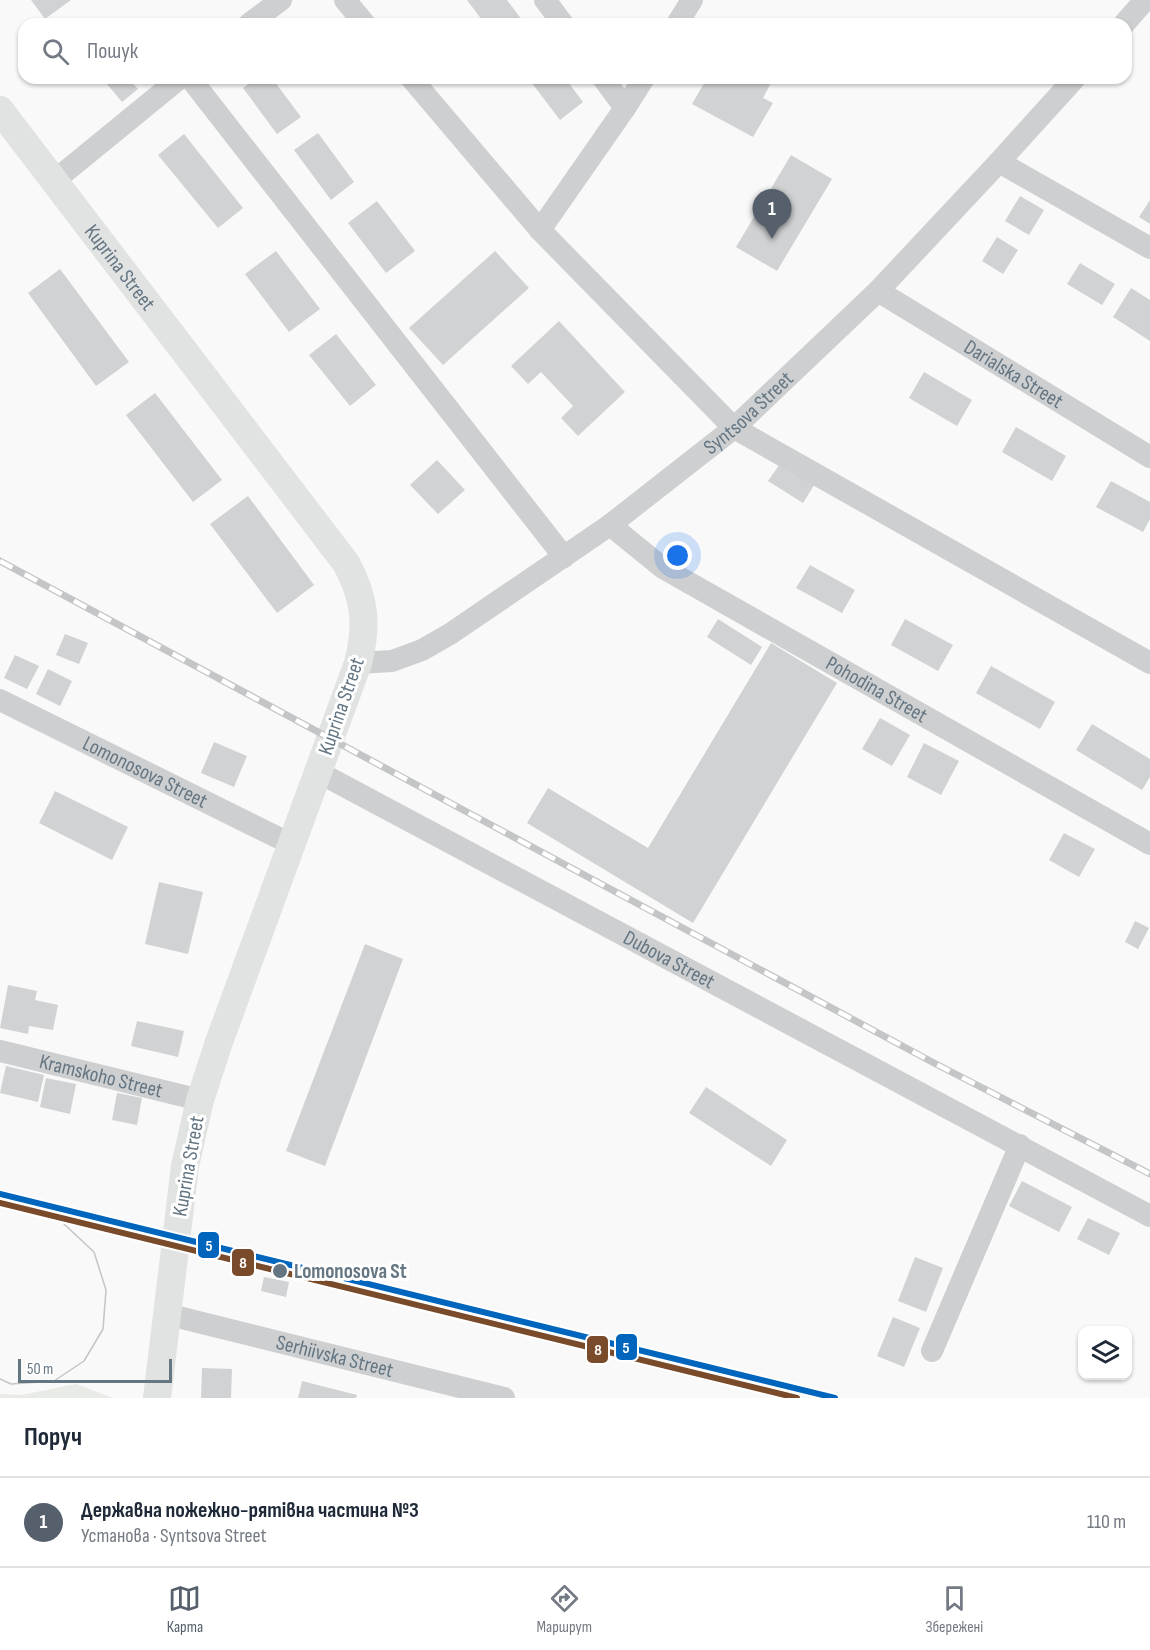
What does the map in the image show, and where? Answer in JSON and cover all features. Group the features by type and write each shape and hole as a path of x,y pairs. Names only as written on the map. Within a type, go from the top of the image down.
{"main road":[{"name":"Kuprina Street","path":"0,110 346,562 357,584 364,613 364,639 358,663 219,1042 200,1100 185,1166 157,1398"}],"street":[{"path":"257,18 280,0"},
{"path":"345,0 360,18"},
{"path":"545,0 558,18"},
{"path":"681,18 692,0"},
{"path":"1129,18 1145,0"},
{"path":"54,181 173,84"},
{"path":"195,84 564,557"},
{"path":"416,84 540,230 734,428 1150,663"},
{"path":"607,84 625,108"},
{"path":"540,230 640,84"},
{"name":"Syntsova Street","path":"358,663 392,661 422,650 610,525 734,428 878,291 1070,84"},
{"path":"999,162 1150,249"},
{"name":"Darialska Street","path":"878,291 1150,457"},
{"name":"Pohodina Street","path":"610,525 663,568 1150,844"},
{"name":"Lomonosova Street","path":"0,700 291,844"},
{"name":"Dubova Street","path":"318,772 1150,1216"},
{"name":"Kramskoho Street","path":"0,1051 200,1100"},
{"path":"932,1351 1020,1145"},
{"name":"Serhiivska Street","path":"166,1314 504,1398"}],"shaded area":[{"path":"76,1384 113,1398 0,1398 0,1394 21,1395"}],"building":[{"path":"31,0 71,0 46,18"},
{"path":"467,0 507,0 520,18 480,18"},
{"path":"107,84 133,84 138,89 122,102"},
{"path":"248,84 276,84 301,117 277,134 243,88"},
{"path":"533,84 570,84 583,102 560,120"},
{"path":"704,84 770,84 763,98 773,103 753,137 692,104"},
{"path":"318,133 354,182 331,200 294,150"},
{"path":"184,134 243,208 218,228 158,155"},
{"path":"791,155 832,179 777,271 736,247"},
{"path":"1020,196 1044,210 1029,235 1005,221"},
{"path":"1150,200 1150,224 1139,217"},
{"path":"377,201 415,251 386,273 348,223"},
{"path":"997,237 1018,250 1003,274 982,261"},
{"path":"276,251 320,309 289,332 245,274"},
{"path":"495,251 529,288 443,365 409,328"},
{"path":"1080,263 1115,284 1102,305 1067,284"},
{"path":"60,269 129,362 96,386 28,293"},
{"path":"1131,288 1150,300 1150,341 1113,317"},
{"path":"559,321 625,392 578,436 561,418 573,406 541,372 528,384 511,366"},
{"path":"336,334 376,385 350,406 309,355"},
{"path":"924,372 972,400 957,426 909,398"},
{"path":"155,393 222,480 193,502 126,415"},
{"path":"1016,427 1066,456 1052,481 1002,452"},
{"path":"437,460 465,490 438,514 410,485"},
{"path":"782,461 816,482 803,503 768,481"},
{"path":"1111,481 1150,502 1150,519 1143,532 1096,507"},
{"path":"248,496 314,585 277,613 210,524"},
{"path":"810,565 855,590 842,613 796,588"},
{"path":"718,619 762,647 751,665 707,637"},
{"path":"905,619 953,645 938,671 891,645"},
{"path":"65,634 88,643 79,664 56,655"},
{"path":"771,643 837,683 693,923 527,823 548,788 648,848"},
{"path":"15,655 39,666 27,689 4,678"},
{"path":"991,666 1055,702 1040,729 976,693"},
{"path":"48,669 72,681 60,706 36,694"},
{"path":"880,718 910,735 892,766 862,749"},
{"path":"1092,724 1150,759 1150,777 1142,790 1076,750"},
{"path":"214,742 247,756 234,787 201,773"},
{"path":"924,743 959,761 941,795 907,777"},
{"path":"55,791 128,827 112,860 39,823"},
{"path":"1064,833 1095,849 1079,877 1049,860"},
{"path":"159,882 203,892 188,954 145,944"},
{"path":"1135,921 1149,928 1138,949 1125,942"},
{"path":"365,944 403,959 325,1166 286,1151"},
{"path":"8,985 37,991 35,1000 58,1005 53,1030 29,1026 28,1034 0,1028"},
{"path":"137,1021 184,1031 178,1057 131,1046"},
{"path":"6,1066 44,1075 38,1102 0,1093"},
{"path":"46,1078 76,1084 70,1114 40,1107"},
{"path":"706,1087 787,1140 771,1166 689,1113"},
{"path":"117,1093 142,1098 137,1125 112,1120"},
{"path":"1022,1181 1072,1207 1059,1232 1009,1206"},
{"path":"1088,1218 1120,1233 1109,1255 1077,1239"},
{"path":"915,1257 943,1268 926,1312 898,1301"},
{"path":"264,1277 289,1282 286,1297 261,1291"},
{"path":"893,1317 920,1328 904,1367 877,1356"},
{"path":"202,1368 232,1369 231,1398 201,1398"},
{"path":"302,1381 357,1395 356,1398 298,1398"}],"tram line":[{"path":"0,1379 11,1384 54,1381 84,1361 103,1329 106,1290 94,1252 64,1224"}],"railway":[{"path":"0,561 934,1063 1150,1174"}],"transit line":[{"name":"5","path":"0,1194 835,1398"},
{"name":"8","path":"0,1203 797,1398"}],"place":[{"name":"Державна пожежно-рятівна частина №3","path":"772,239"},
{"name":"Lomonosova St","path":"280,1271"}]}
